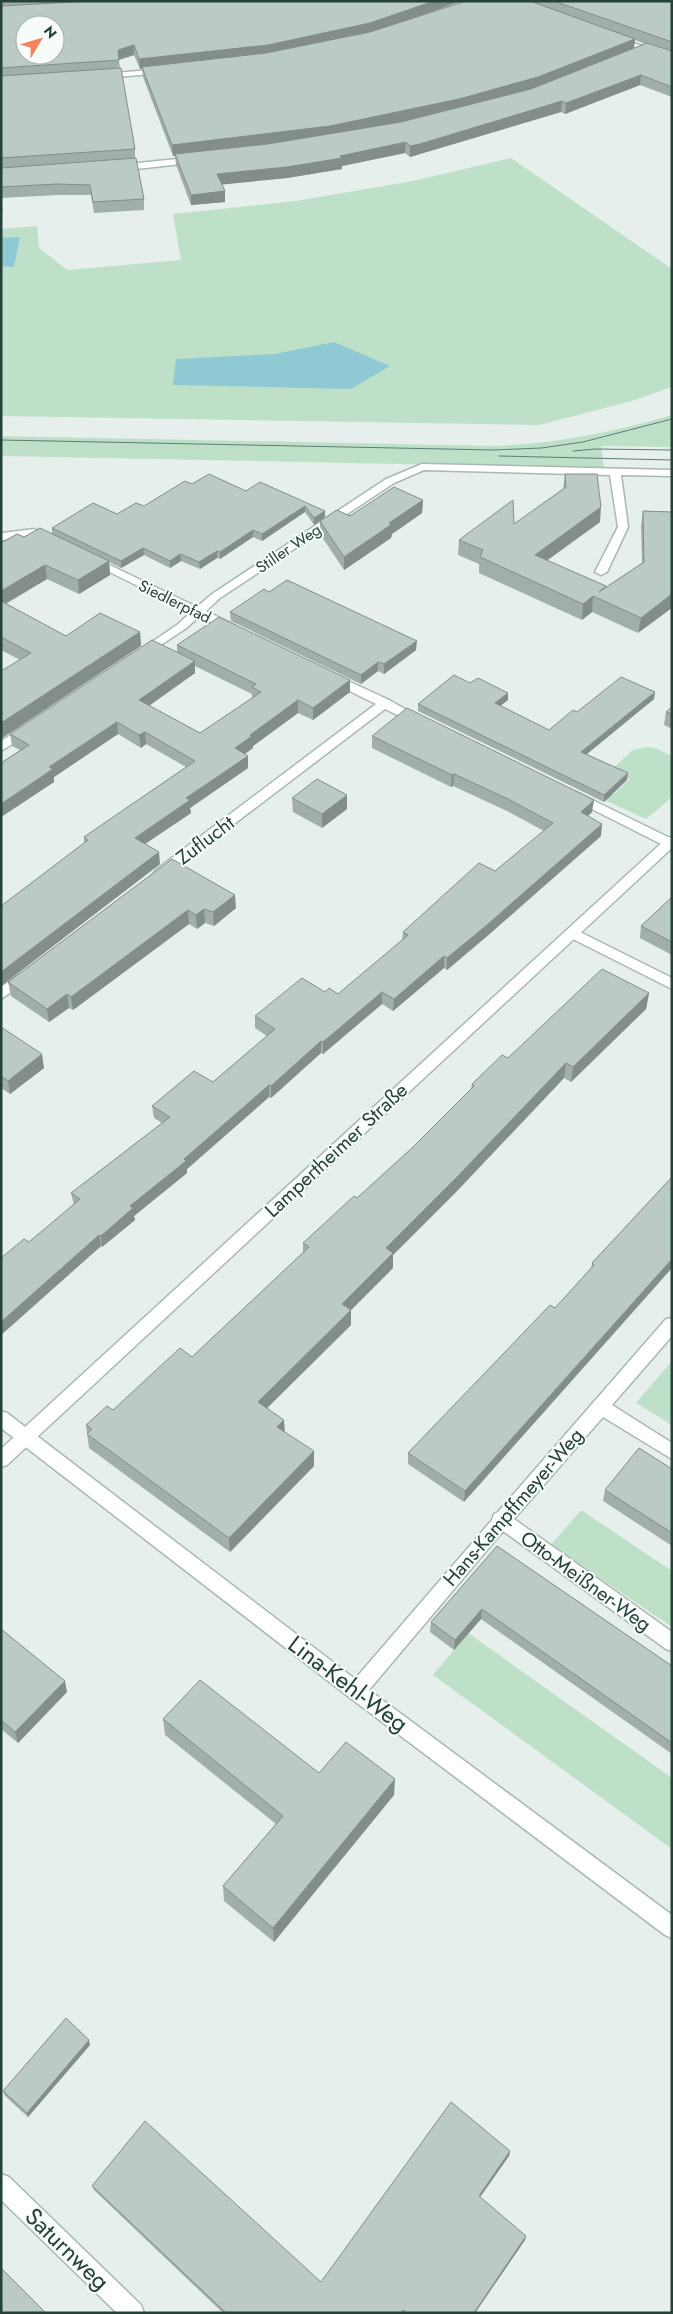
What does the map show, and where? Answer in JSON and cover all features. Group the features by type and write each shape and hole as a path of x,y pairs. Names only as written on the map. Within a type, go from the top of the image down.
{"street":[{"path":"607,35 672,58"},
{"path":"633,53 645,48"},
{"path":"91,77 169,71"},
{"path":"107,168 210,159"},
{"name":"Stiller Weg","path":"132,660 181,627 216,596 390,481 422,467 672,473"},
{"path":"601,572 623,527 615,471"},
{"path":"1,538 6,535 34,532 60,545"},
{"name":"Siedlerpfad","path":"86,557 243,634"},
{"path":"323,673 428,724"},
{"name":"Zuflucht","path":"150,882 385,704"},
{"path":"1,747 42,720"},
{"path":"565,790 671,842"},
{"name":"Lampertheimer Straße","path":"1,1460 671,842"},
{"path":"572,933 672,984"},
{"path":"1,994 33,970"},
{"name":"Hans-Kampffmeyer-Weg","path":"356,1691 500,1520 672,1324"},
{"path":"601,1407 672,1452"},
{"name":"Lina-Kehl-Weg","path":"1,1418 356,1691 672,1928"},
{"name":"Otto-Meißner-Weg","path":"500,1520 672,1643"},
{"name":"Saturnweg","path":"1,2184 134,2313"}],"green space":[{"path":"511,158 672,269 672,387 632,401 539,425 1,416 1,229 37,226 39,248 67,270 181,260 173,214 296,201 413,181"},
{"path":"672,415 672,447 601,446 604,468 1,456 1,436 519,445 584,436"},
{"path":"647,747 655,748 672,756 672,797 646,819 594,795 601,788 614,794 630,779 611,770 633,750"},
{"path":"672,1361 672,1425 636,1403"},
{"path":"581,1510 672,1571 672,1627 551,1545"},
{"path":"468,1633 672,1778 672,1849 433,1675"}],"water":[{"path":"20,237 14,267 1,266 1,238"},
{"path":"334,342 390,366 351,389 173,385 176,359 275,354"}],"building":[{"path":"91,1 434,1 370,23 268,45 139,59 134,45 118,50 119,60 65,64 65,15 15,15 15,65 45,65 1,68 1,6"},
{"path":"464,1 530,1 635,39 538,77 459,99 330,126 172,145 142,67 266,53 370,32"},
{"path":"554,1 672,1 672,42"},
{"path":"647,43 672,51 672,87 641,75 566,103 562,101 420,144 410,146 406,142 340,156 342,158 287,167 217,174 225,191 191,195 175,154 268,144 401,122 531,89"},
{"path":"121,68 135,149 1,158 1,76"},
{"path":"136,158 144,199 93,202 90,185 57,184 1,187 1,168"},
{"path":"209,474 246,491 260,482 325,511 314,518 305,506 262,534 253,530 220,552 217,551 199,562 180,554 170,561 143,548 121,561 52,528 93,503 117,514 136,503 144,506 185,481 192,484"},
{"path":"565,474 597,474 601,507 535,555 606,586 599,592 644,562 643,511 672,512 672,594 641,618 593,596 583,604 480,557 483,550 459,540 513,500 514,524 566,487"},
{"path":"394,487 423,500 344,557 320,521 337,510 350,516"},
{"path":"40,528 109,561 78,580 45,565 1,591 1,543 17,534 24,537"},
{"path":"287,580 417,641 384,664 378,662 361,675 230,612 264,589 269,592"},
{"path":"1,601 66,636 100,613 140,632 1,723 1,671 31,653 1,637"},
{"path":"219,617 350,680 313,708 298,700 250,735 252,736 235,748 248,756 186,798 190,800 135,838 159,852 1,972 1,906 88,840 84,837 195,761 145,732 139,735 117,722 49,767 53,769 1,804 1,763 29,745 10,734 152,640 195,661 139,700 200,733 261,692 252,687 256,684 177,645"},
{"path":"454,675 470,683 478,678 508,693 495,703 549,730 573,710 577,712 621,677 655,692 581,752 628,773 604,795 418,704"},
{"path":"672,707 672,714 666,712"},
{"path":"407,708 594,800 581,812 602,824 487,925 447,958 444,956 394,999 382,992 323,1042 321,1041 184,1159 186,1161 130,1206 133,1208 101,1236 99,1235 1,1322 1,1258 24,1239 29,1242 80,1199 71,1193 170,1117 152,1106 194,1071 213,1082 275,1029 255,1016 302,978 325,992 329,988 338,994 408,935 403,932 479,863 495,871 553,823 508,799 454,774 452,775 372,736"},
{"path":"317,779 347,795 322,814 292,798"},
{"path":"172,859 235,895 213,912 204,909 196,915 188,910 71,997 67,994 47,1009 8,982"},
{"path":"672,897 672,942 641,926"},
{"path":"602,969 649,993 573,1067 566,1063 386,1248 393,1253 342,1304 351,1310 258,1402 284,1420 277,1427 314,1451 229,1538 87,1434 92,1429 86,1425 107,1406 113,1410 180,1348 192,1357 309,1247 303,1243 354,1196 357,1198 412,1148 502,1055 508,1058"},
{"path":"1,1027 42,1054 8,1081 1,1076"},
{"path":"672,1177 672,1259 465,1491 408,1453 550,1305 555,1308 594,1265 592,1263"},
{"path":"639,1448 672,1469 672,1533 605,1490"},
{"path":"497,1546 672,1666 672,1743 482,1609 455,1640 431,1622"},
{"path":"1,1629 65,1681 15,1732 1,1720"},
{"path":"200,1680 319,1773 346,1742 395,1779 273,1928 223,1886 283,1816 163,1719"},
{"path":"66,2018 89,2040 27,2113 3,2091"},
{"path":"451,2102 510,2151 479,2196 526,2236 474,2313 407,2313 403,2310 401,2313 226,2313 92,2186 145,2121 321,2282"},
{"path":"1,2268 46,2313 1,2313"}],"tram line":[{"path":"1,440 494,450 541,448 583,442 672,419"},
{"path":"573,451 596,449 672,450"},
{"path":"499,456 672,460"}]}
